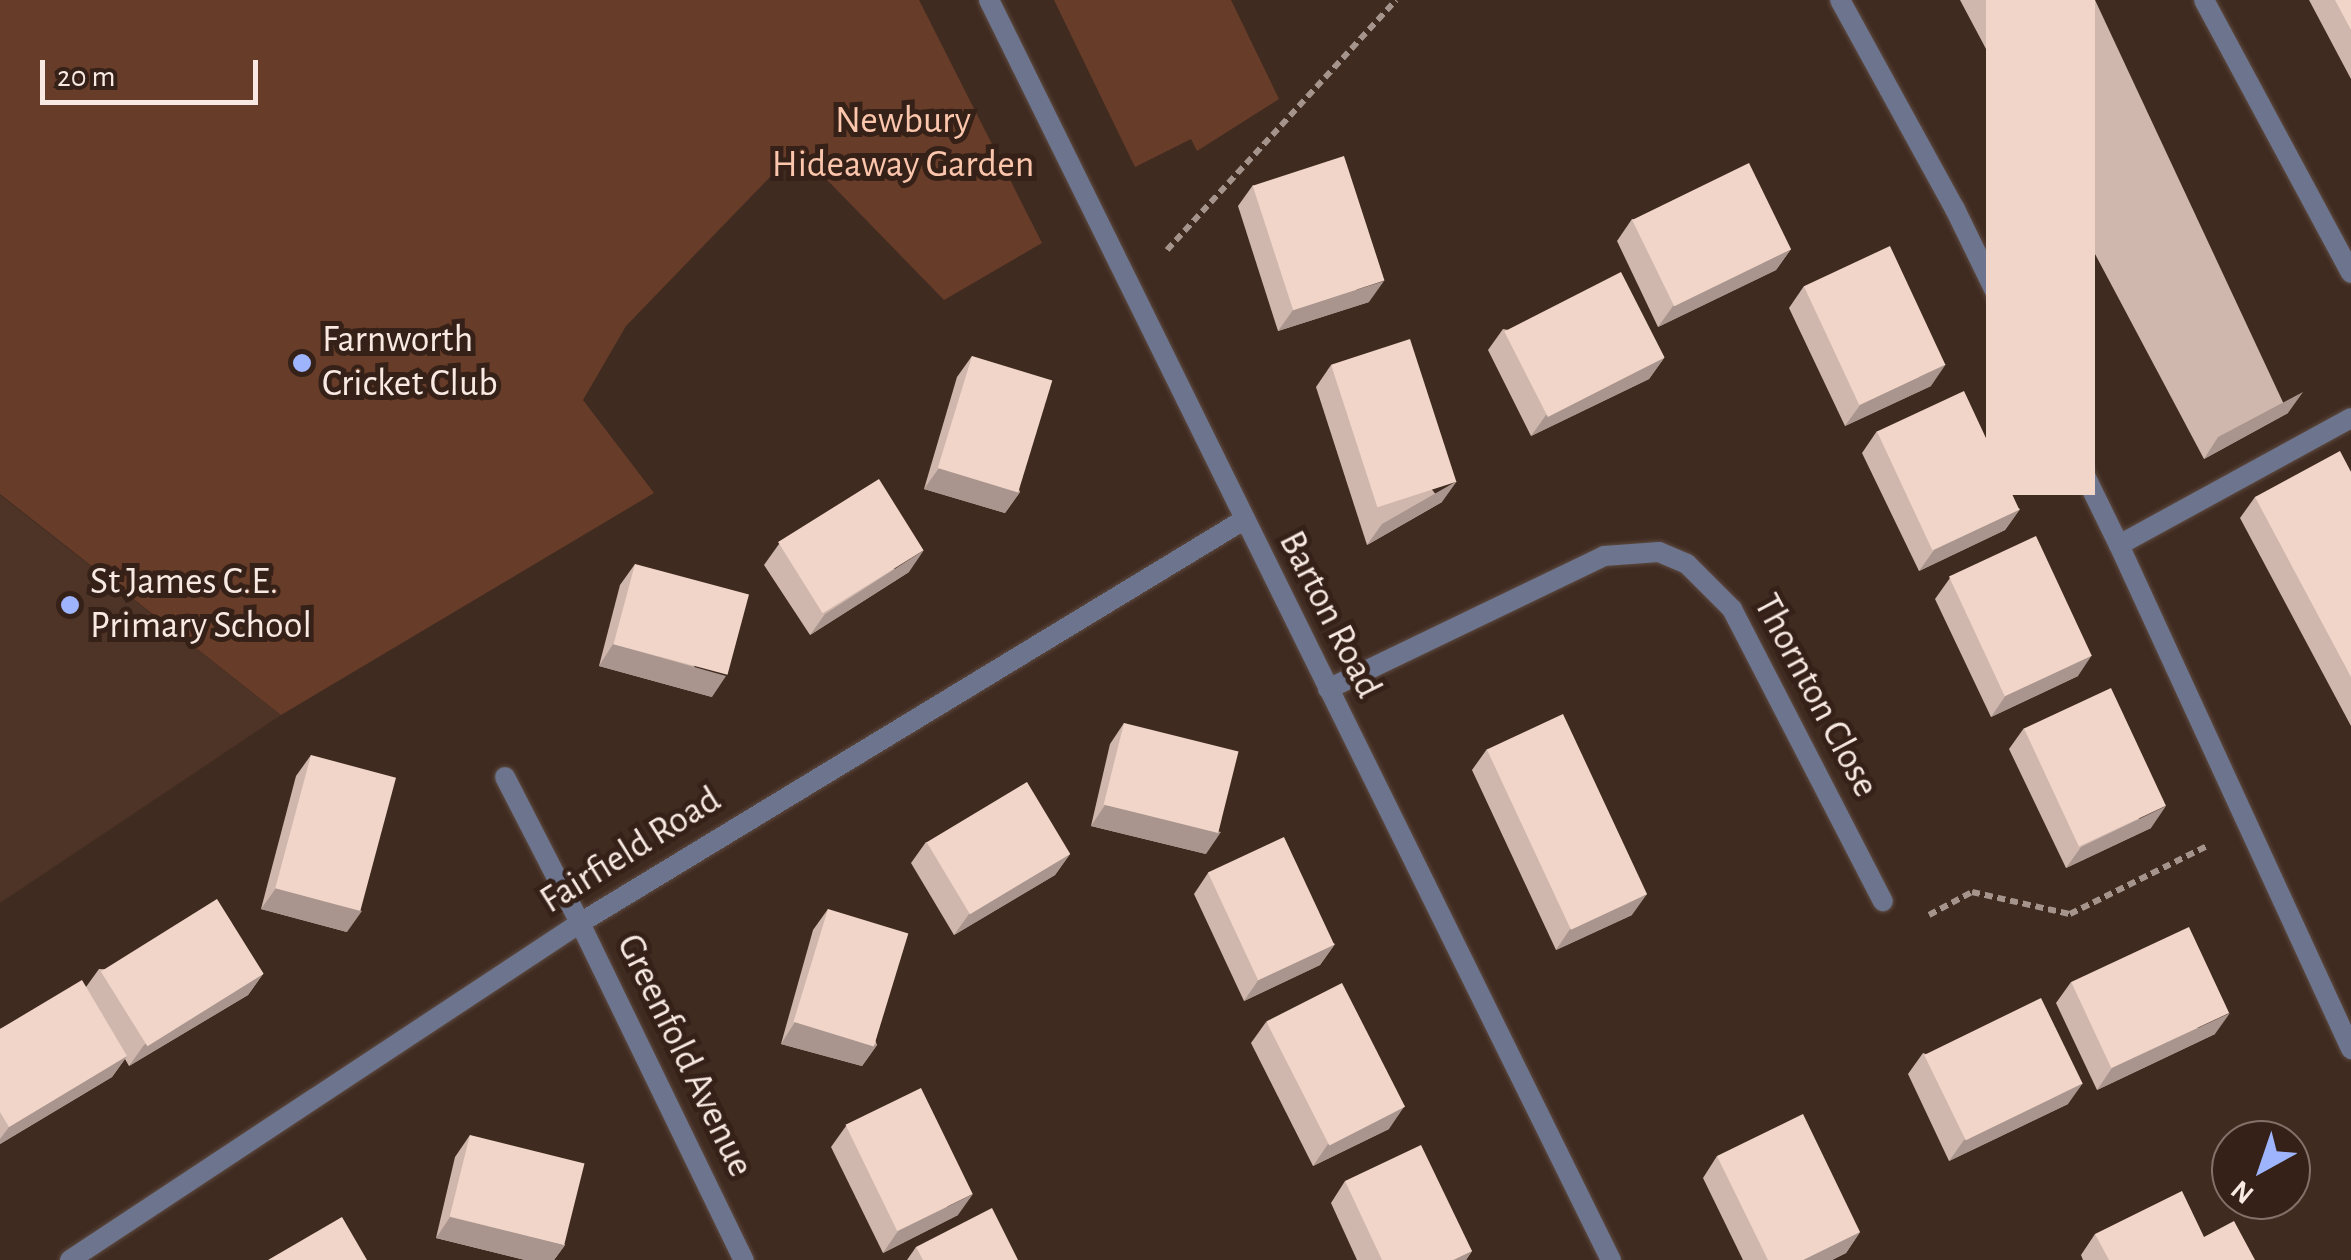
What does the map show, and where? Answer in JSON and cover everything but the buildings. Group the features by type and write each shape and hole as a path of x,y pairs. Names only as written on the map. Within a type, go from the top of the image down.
{"street":[{"name":"Barton Road","path":"989,0 1242,521 1611,1260"},
{"path":"1840,0 1955,209 2119,545 2351,1049"},
{"path":"2204,0 2351,273"},
{"path":"2119,545 2351,418"},
{"name":"Fairfield Road","path":"70,1260 580,922 1242,521"},
{"name":"Thornton Close","path":"1328,688 1604,556 1659,552 1687,564 1732,610 1884,900"},
{"name":"Greenfold Avenue","path":"506,776 744,1260"}],"path":[{"path":"1130,290 1396,0"},
{"path":"1884,900 1899,931 1972,892 2070,914 2248,825"}],"shaded area":[{"name":"St James C.E. Primary School","path":"0,495 281,715 0,903"}],"green space":[{"name":"Farnworth Cricket Club","path":"0,0 919,0 1042,243 944,300 797,149 626,326 583,400 654,493 281,715 0,494"},
{"path":"1054,0 1231,0 1279,99 1197,151 1191,139 1135,167"}],"place":[{"name":"Farnworth Cricket Club","path":"302,363"},
{"name":"St James C.E. Primary School","path":"70,605"}],"park label":[{"name":"Newbury Hideaway Garden","path":"903,144"}]}
